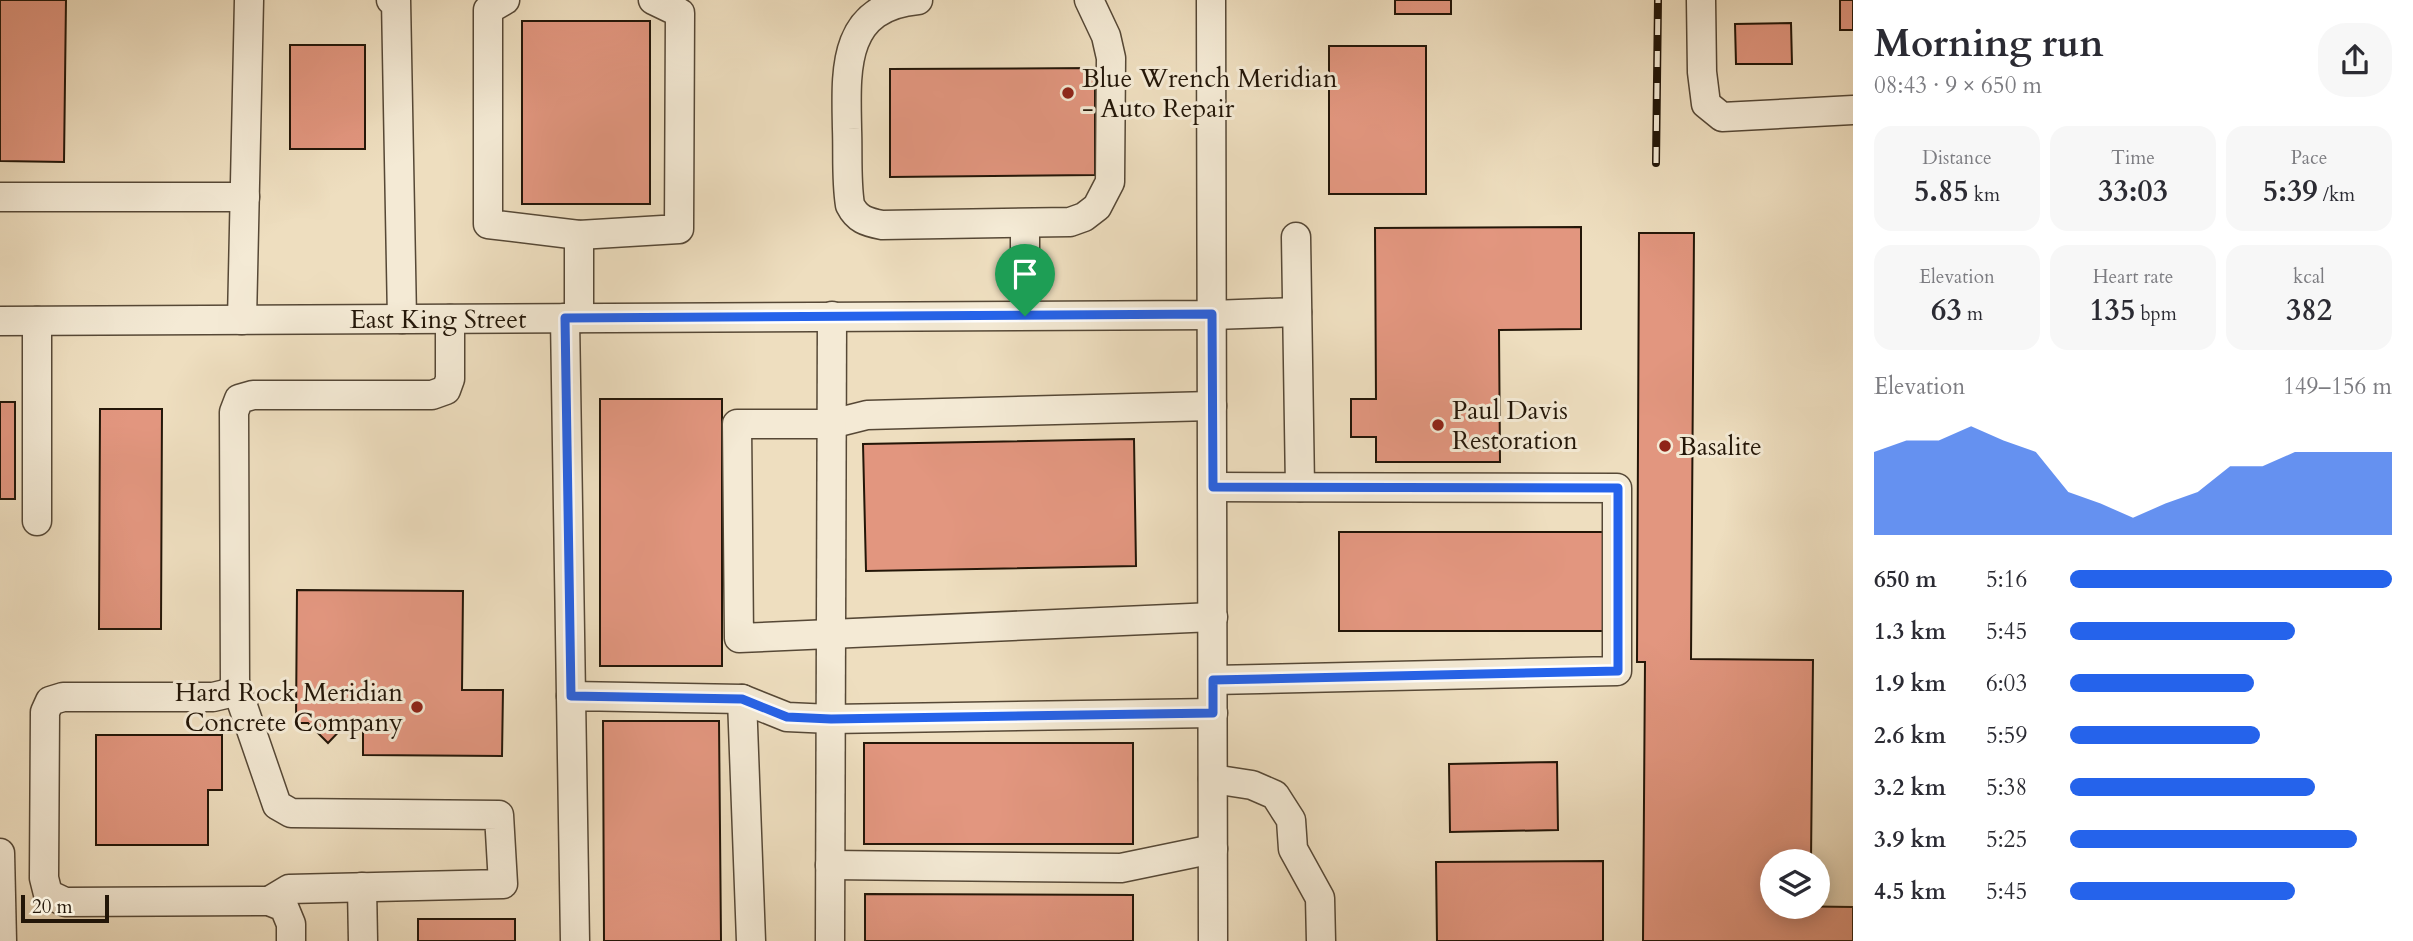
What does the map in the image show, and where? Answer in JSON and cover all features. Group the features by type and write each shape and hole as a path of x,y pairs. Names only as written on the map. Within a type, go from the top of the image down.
{"street":[{"path":"242,320 249,0"},
{"path":"391,0 396,0 402,319"},
{"path":"505,0 488,10 488,224 579,235 679,229 680,13 653,0"},
{"path":"918,0 887,8 866,23 852,44 848,58 846,88 850,205 855,214 864,221 881,225 1025,225 1070,222 1084,217 1097,207 1110,182 1111,58 1106,36 1088,0"},
{"path":"1211,0 1213,941"},
{"path":"1701,0 1702,72 1706,104 1722,117 1853,110"},
{"path":"0,197 245,197"},
{"path":"1025,225 1025,316"},
{"path":"575,941 571,696 572,318 579,235"},
{"path":"1296,237 1300,487"},
{"name":"East King Street","path":"0,321 1025,316 1297,312"},
{"path":"830,941 832,316"},
{"path":"270,901 289,889 503,884 499,815 291,813 276,805 235,683 234,412 239,399 253,395 432,395 446,390 450,379 450,319"},
{"path":"37,321 37,521"},
{"path":"1212,406 867,415 831,424 737,424 739,638 1213,617"},
{"path":"1213,487 1618,488 1618,671 1213,680"},
{"path":"235,683 230,693 213,697 63,697 50,701 45,712 44,878 48,894 65,902 270,901 284,907 291,924 291,941"},
{"path":"571,696 742,699 787,717 831,719 1213,713"},
{"path":"742,699 751,941"},
{"path":"1213,779 1252,785 1275,795 1291,820 1293,849 1320,898 1321,941"},
{"path":"830,865 1121,868 1213,849"},
{"path":"0,853 2,941"},
{"path":"362,887 363,941"}],"building":[{"path":"0,0 66,0 64,162 0,161"},
{"path":"1395,0 1451,0 1451,14 1395,14"},
{"path":"1840,0 1853,0 1853,30 1840,30"},
{"path":"522,21 650,21 650,204 522,204"},
{"path":"1791,23 1792,64 1736,64 1735,24"},
{"path":"290,45 365,45 365,149 290,149"},
{"path":"1329,46 1426,46 1426,194 1329,194"},
{"path":"1095,68 1095,175 890,177 890,69"},
{"path":"1581,227 1581,329 1499,330 1500,462 1376,462 1376,437 1351,437 1351,399 1376,399 1375,228"},
{"name":"Basalite","path":"1639,233 1694,233 1691,659 1813,660 1811,849 1760,849 1760,919 1830,919 1830,907 1853,907 1853,941 1643,941 1645,662 1637,662"},
{"path":"600,399 722,399 722,666 600,666"},
{"path":"0,402 15,402 15,499 0,499"},
{"path":"100,409 162,409 161,629 99,629"},
{"path":"1134,439 1136,566 866,571 863,444"},
{"path":"1339,532 1608,532 1608,631 1339,631"},
{"path":"297,590 463,591 462,690 503,690 502,756 363,755 363,723 347,723 328,743 308,723 296,723"},
{"path":"603,721 719,721 721,941 604,941"},
{"path":"96,735 222,735 222,790 208,790 208,845 96,845"},
{"path":"864,743 1133,743 1133,844 864,844"},
{"path":"1557,762 1558,830 1450,832 1449,764"},
{"path":"1603,861 1603,941 1437,941 1436,862"},
{"path":"865,894 1133,895 1133,941 865,941"},
{"path":"418,919 515,919 515,941 418,941"}],"railway":[{"path":"1656,163 1658,0"}],"place":[{"name":"Blue Wrench Meridian - Auto Repair","path":"1068,93"},
{"name":"Paul Davis Restoration","path":"1438,425"},
{"name":"Basalite","path":"1665,446"},
{"name":"Hard Rock Meridian Concrete Company","path":"417,707"}],"route":[{"path":"1212,314 1213,487 1618,488 1618,671 1213,680 1213,713 831,719 787,717 742,699 571,696 565,318 1025,316 1212,314"}]}
